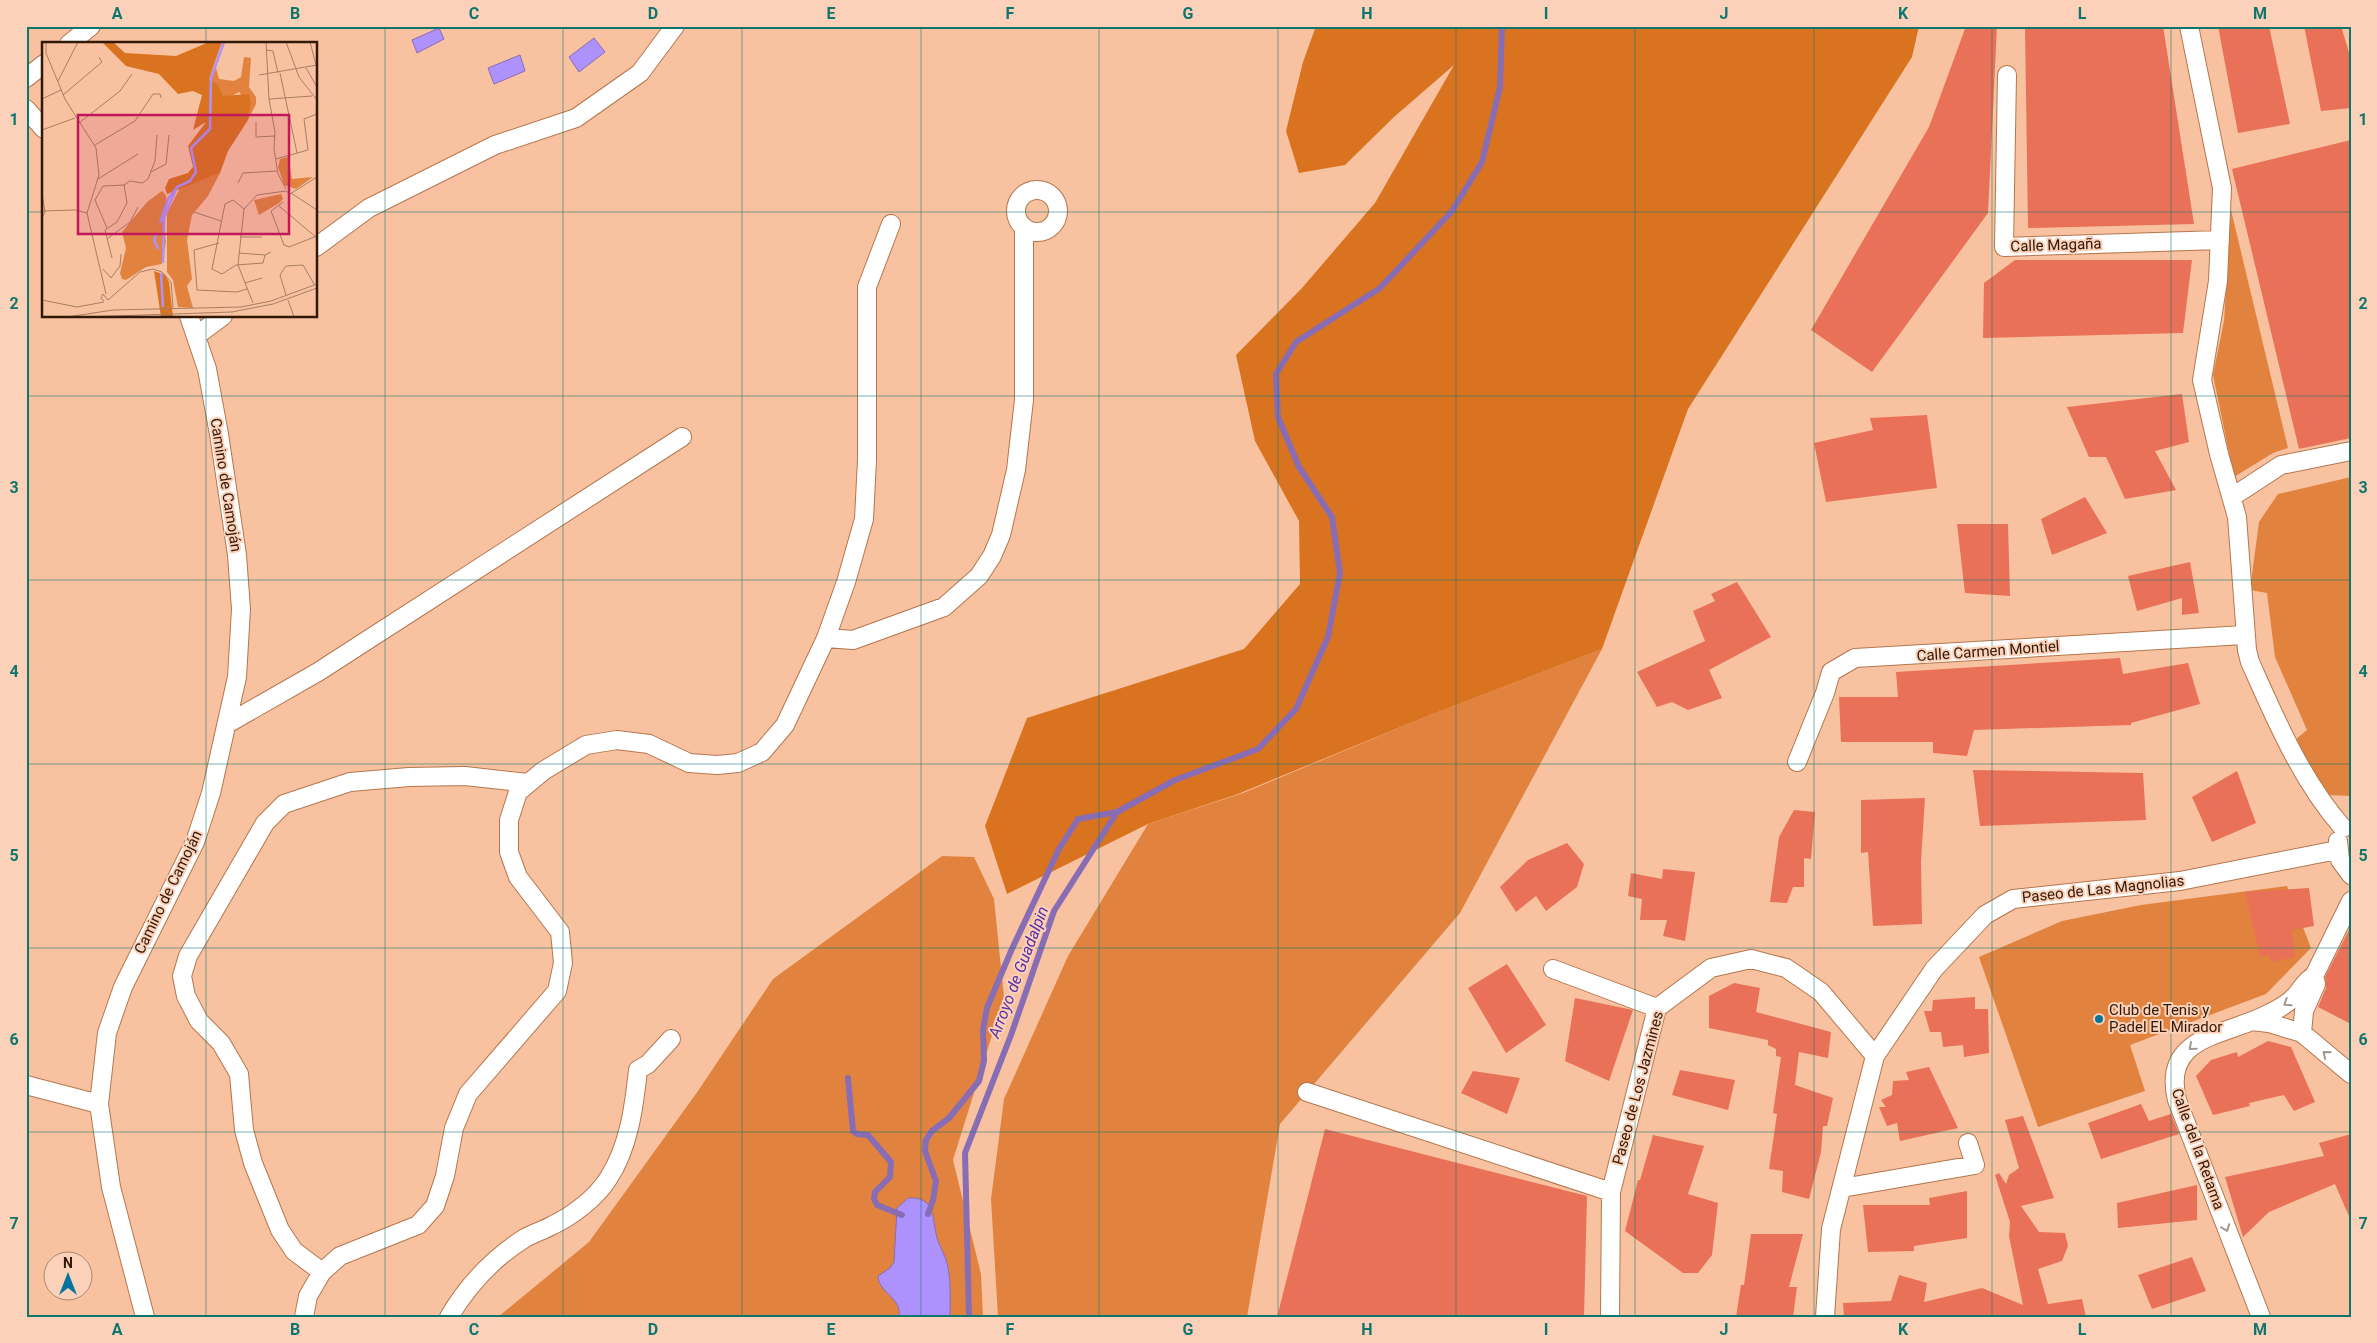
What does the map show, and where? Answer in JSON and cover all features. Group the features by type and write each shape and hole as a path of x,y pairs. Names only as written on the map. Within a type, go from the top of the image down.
{"street":[{"path":"71,42 91,26"},
{"path":"318,246 369,208 494,145 576,118 640,73 675,26"},
{"path":"2189,26 2222,188 2218,281 2202,380 2218,454 2237,517 2244,635 2250,662 2286,740 2317,795 2347,825 2338,841 2337,850 2340,860 2351,875"},
{"path":"26,78 42,66"},
{"name":"Calle Magaña","path":"2007,75 2004,247 2220,240"},
{"path":"26,109 42,127"},
{"path":"304,1317 308,1296 322,1272 340,1256 418,1225 435,1206 445,1176 454,1128 468,1094 557,992 563,963 560,932 518,877 509,852 510,820 518,792 543,771 586,745 617,740 649,744 689,763 717,765 738,763 762,752 785,724 826,638 846,582 864,519 867,460 867,287 891,224"},
{"path":"826,638 853,640 944,607 979,576 992,556 1001,535 1016,470 1024,400 1024,228"},
{"name":"Camino de Camoján","path":"145,1317 110,1187 99,1104 107,1033 123,987 195,842 211,793 237,677 241,610 237,554 207,369 190,318"},
{"path":"196,336 220,318"},
{"path":"227,724 326,666 682,437"},
{"path":"2232,497 2281,465 2351,451"},
{"name":"Calle Carmen Montiel","path":"1797,762 1832,672 1855,658 2244,635"},
{"path":"322,1272 294,1251 280,1230 248,1146 241,1110 239,1074 221,1043 199,1021 186,996 182,976 188,956 265,823 284,804 350,782 409,777 465,776 528,783"},
{"name":"Paseo de Las Magnolias","path":"1825,1317 1831,1229 1875,1056 1934,970 1985,914 2013,899 2180,881 2337,850"},
{"path":"2302,1033 2304,1011 2316,984 2314,976 2351,901"},
{"name":"Paseo de Los Jazmines","path":"1610,1317 1611,1192 1657,1008 1711,968 1751,959 1786,968 1821,992 1875,1056"},
{"path":"1553,970 1657,1008"},
{"name":"Calle del la Retama","path":"2261,1317 2177,1100 2173,1086 2174,1074 2179,1058 2195,1042 2252,1021 2286,1004 2294,998 2308,979 2314,976"},
{"path":"2252,1021 2269,1023 2302,1033 2351,1074"},
{"path":"449,1317 464,1292 502,1254 526,1237 555,1224 590,1200 607,1180 620,1157 634,1110 638,1070 648,1064 671,1038"},
{"path":"26,1085 99,1104"},
{"path":"1308,1092 1611,1192"},
{"path":"1842,1188 1975,1165 1968,1143"}],"shaded area":[{"path":"1316,26 1919,26 1912,57 1688,409 1602,649 1425,717 1238,794 1148,824 1007,894 985,826 1027,718 1244,649 1300,584 1299,521 1255,441 1236,355 1302,288 1375,203 1454,65 1394,117 1345,165 1299,173 1286,131 1303,62"},
{"path":"439,28 444,39 417,53 412,40"},
{"path":"594,38 605,52 579,72 569,57"},
{"path":"520,55 525,71 494,84 488,68"},
{"path":"2231,210 2288,448 2273,453 2234,477 2213,375 2224,321"},
{"path":"2351,477 2351,796 2328,795 2323,792 2295,740 2307,730 2275,657 2267,593 2250,590 2259,522 2278,494"},
{"path":"1602,649 1460,913 1280,1124 1247,1317 998,1317 991,1199 1004,1099 1068,956 1148,824 1243,793 1425,717"},
{"path":"942,856 974,857 994,899 1004,997 953,1160 981,1274 983,1317 498,1317 589,1242 698,1091 773,979"},
{"name":"Club de Tenis y Padel EL Mirador","path":"2287,886 2311,948 2266,994 2130,1045 2145,1091 2038,1127 1979,957 2062,921 2141,905"},
{"path":"908,1198 917,1198 924,1201 931,1210 937,1238 948,1267 950,1317 899,1317 897,1305 879,1282 878,1276 890,1268 894,1262 897,1208"}],"building":[{"path":"1966,26 1997,26 1988,213 1872,372 1811,330 1929,127"},
{"path":"2025,26 2163,26 2194,224 2028,228"},
{"path":"2218,26 2269,26 2290,124 2238,133"},
{"path":"2304,26 2341,26 2351,59 2351,108 2321,111"},
{"path":"2351,140 2351,438 2299,449 2232,169"},
{"path":"2015,260 2192,260 2183,333 1983,338 1984,283"},
{"path":"2182,394 2189,442 2155,451 2176,490 2125,499 2106,457 2089,457 2067,407"},
{"path":"1927,415 1937,488 1826,502 1814,443 1873,430 1870,418"},
{"path":"2085,497 2107,533 2052,555 2041,519"},
{"path":"1957,524 2008,524 2010,596 1965,593"},
{"path":"2190,562 2199,613 2182,615 2182,598 2137,611 2128,576"},
{"path":"1737,582 1771,637 1709,670 1722,698 1688,710 1672,702 1657,707 1637,672 1705,641 1693,611 1715,601 1711,594"},
{"path":"2120,658 2123,674 2188,663 2200,704 2131,723 2131,725 1974,730 1967,756 1933,753 1933,742 1841,742 1839,697 1898,697 1896,672"},
{"path":"1973,770 2143,773 2146,820 1980,826"},
{"path":"2237,771 2256,823 2212,842 2192,797"},
{"path":"1925,798 1921,861 1922,924 1873,926 1868,852 1861,853 1861,800"},
{"path":"1794,810 1815,812 1811,859 1804,858 1804,887 1793,887 1787,903 1770,902 1779,837"},
{"path":"1567,843 1584,864 1577,887 1546,911 1536,896 1516,912 1500,887 1528,860"},
{"path":"1663,869 1695,872 1685,941 1663,936 1667,920 1640,920 1642,899 1628,896 1631,873 1662,879"},
{"path":"2309,888 2314,926 2292,930 2295,957 2271,962 2270,956 2260,957 2245,892"},
{"path":"2351,926 2351,1024 2318,1007 2326,988 2325,977"},
{"path":"1507,964 1546,1025 1506,1053 1468,988"},
{"path":"1734,983 1760,988 1756,1012 1831,1032 1828,1058 1799,1052 1795,1085 1833,1098 1827,1126 1823,1126 1821,1152 1809,1199 1782,1192 1783,1171 1769,1169 1777,1114 1773,1113 1781,1057 1776,1056 1776,1049 1768,1045 1768,1040 1709,1028 1709,996"},
{"path":"1975,997 1975,1009 1988,1009 1989,1053 1964,1057 1963,1045 1943,1047 1941,1032 1930,1032 1924,1011 1932,1011 1933,1000"},
{"path":"1575,998 1633,1010 1609,1081 1565,1061"},
{"path":"2268,1041 2291,1047 2315,1102 2294,1111 2284,1095 2249,1103 2250,1106 2213,1115 2196,1076 2211,1060 2237,1052 2238,1057"},
{"path":"1929,1067 1958,1128 1900,1141 1897,1123 1887,1126 1879,1107 1886,1107 1881,1100 1892,1095 1893,1081 1909,1080 1906,1072"},
{"path":"1680,1070 1735,1080 1728,1110 1672,1095"},
{"path":"1473,1071 1520,1078 1507,1114 1461,1093"},
{"path":"2141,1104 2149,1121 2171,1114 2179,1134 2101,1159 2088,1123"},
{"path":"2023,1116 2054,1198 2021,1206 2039,1232 2065,1233 2068,1246 2062,1261 2038,1269 2048,1304 2082,1299 2086,1317 1844,1317 1843,1303 1891,1301 1899,1275 1927,1283 1924,1302 1982,1288 2023,1305 2009,1236 2010,1222 1995,1175 1999,1173 2006,1184 2009,1175 2019,1168 2005,1120"},
{"path":"1325,1129 1587,1196 1584,1317 1277,1317"},
{"path":"2351,1134 2351,1221 2335,1184 2269,1212 2243,1237 2225,1177 2324,1156 2319,1143"},
{"path":"1653,1135 1704,1146 1688,1194 1718,1203 1712,1255 1698,1273 1683,1273 1625,1231 1638,1180 1640,1180"},
{"path":"2197,1185 2197,1220 2118,1228 2117,1203"},
{"path":"1967,1191 1967,1238 1914,1246 1914,1251 1868,1252 1863,1205 1930,1205 1929,1198"},
{"path":"1751,1234 1803,1234 1789,1287 1797,1287 1793,1317 1736,1317 1741,1285 1744,1285"},
{"path":"2192,1257 2206,1291 2152,1309 2138,1275"}],"waterway":[{"name":"Arroyo de Guadalpin","path":"969,1317 965,1153 1011,1035 1054,911 1117,812 1175,780 1258,749 1296,709 1328,637 1340,573 1332,517 1299,467 1278,417 1276,374 1296,342 1380,288 1452,211 1482,162 1500,87 1502,26"},
{"path":"928,1214 933,1200 936,1181 925,1151 926,1140 932,1131 949,1118 979,1081 984,1061 983,1030 987,1008 1011,951 1059,849 1078,819 1117,812"},
{"path":"848,1078 853,1131 857,1134 868,1135 891,1162 890,1177 875,1192 874,1199 877,1205 902,1215"}],"place":[{"name":"Club de Tenis y Padel EL Mirador","path":"2099,1019"}]}
